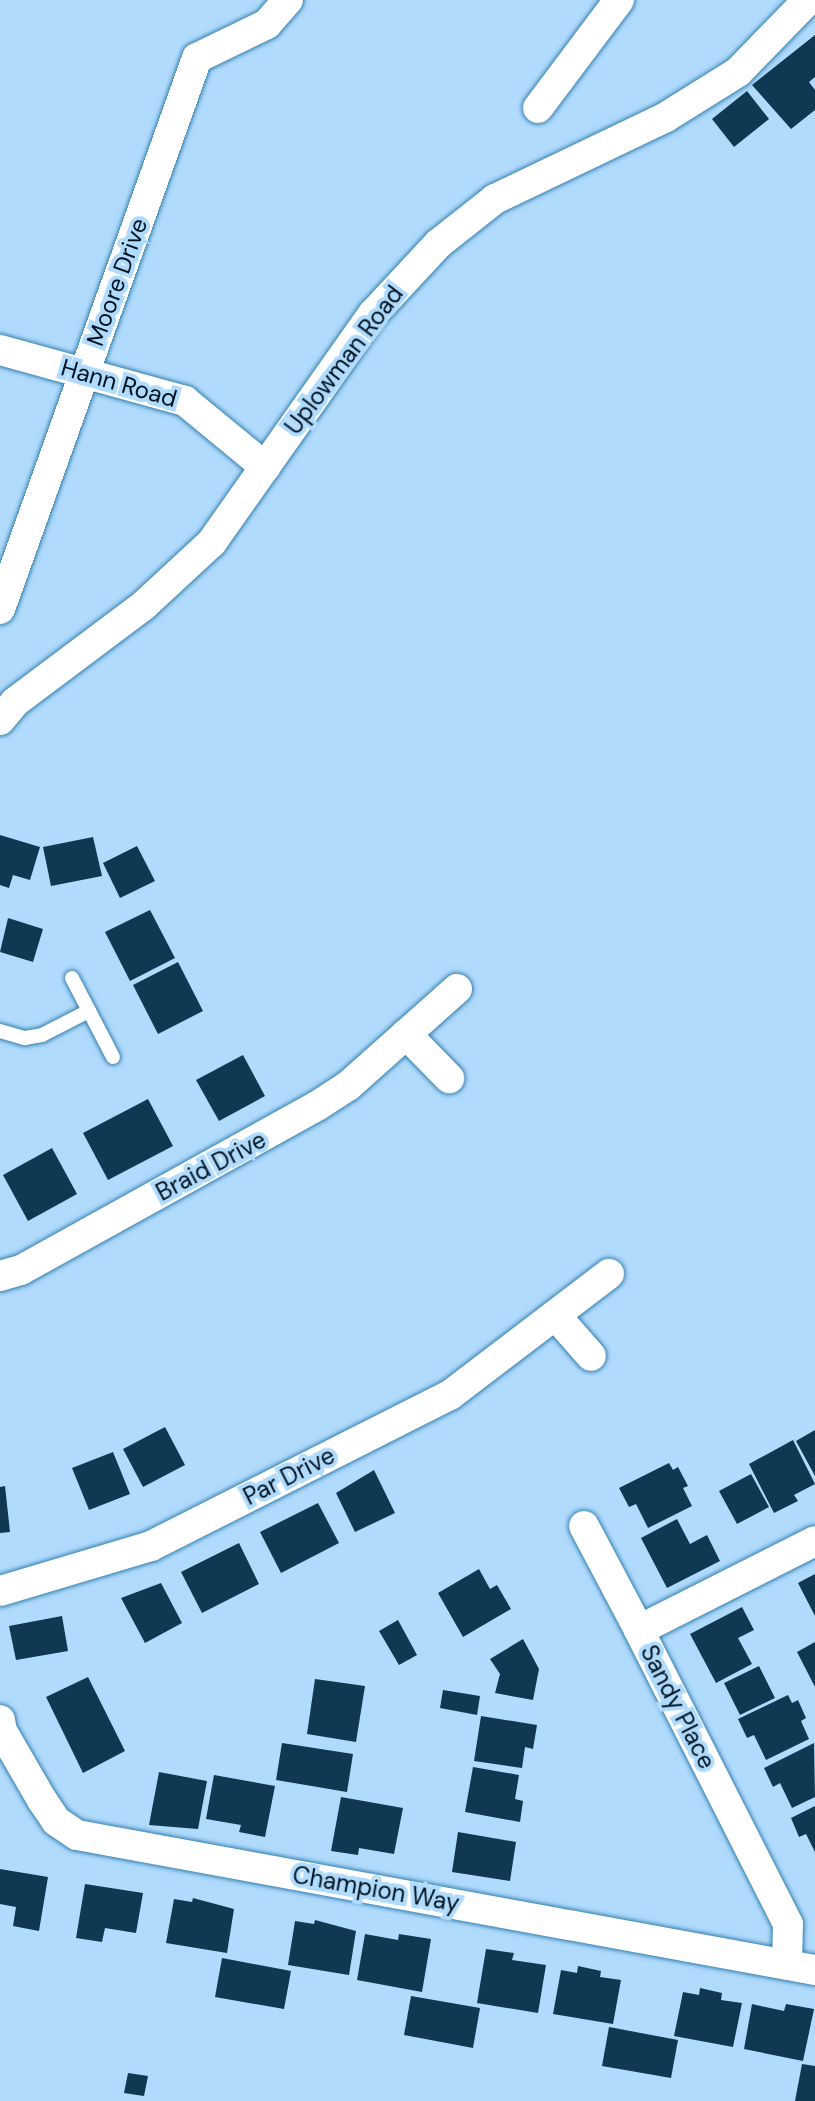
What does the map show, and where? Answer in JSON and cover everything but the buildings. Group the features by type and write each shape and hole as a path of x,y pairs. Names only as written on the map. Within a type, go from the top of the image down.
{"street":[{"name":"Moore Drive","path":"0,609 197,58 267,24 288,0"},
{"path":"538,108 619,0"},
{"name":"Uplowman Road","path":"0,720 15,702 143,606 212,542 373,314 438,244 495,199 569,167 666,117 738,72 808,0"},
{"name":"Hann Road","path":"0,350 185,401 265,467"},
{"name":"Braid Drive","path":"0,1276 21,1270 276,1131 348,1086 457,989"},
{"path":"406,1034 449,1078"},
{"name":"Par Drive","path":"0,1591 151,1546 450,1395 609,1274"},
{"path":"556,1316 591,1356"},
{"path":"584,1526 639,1630"},
{"name":"Sandy Place","path":"801,1967 788,1924 639,1630 815,1541"},
{"name":"Champion Way","path":"0,1720 2,1731 56,1821 77,1835 801,1967"}],"lane":[{"path":"72,978 113,1057"},
{"path":"0,1031 25,1038 42,1035 89,1011"}]}
